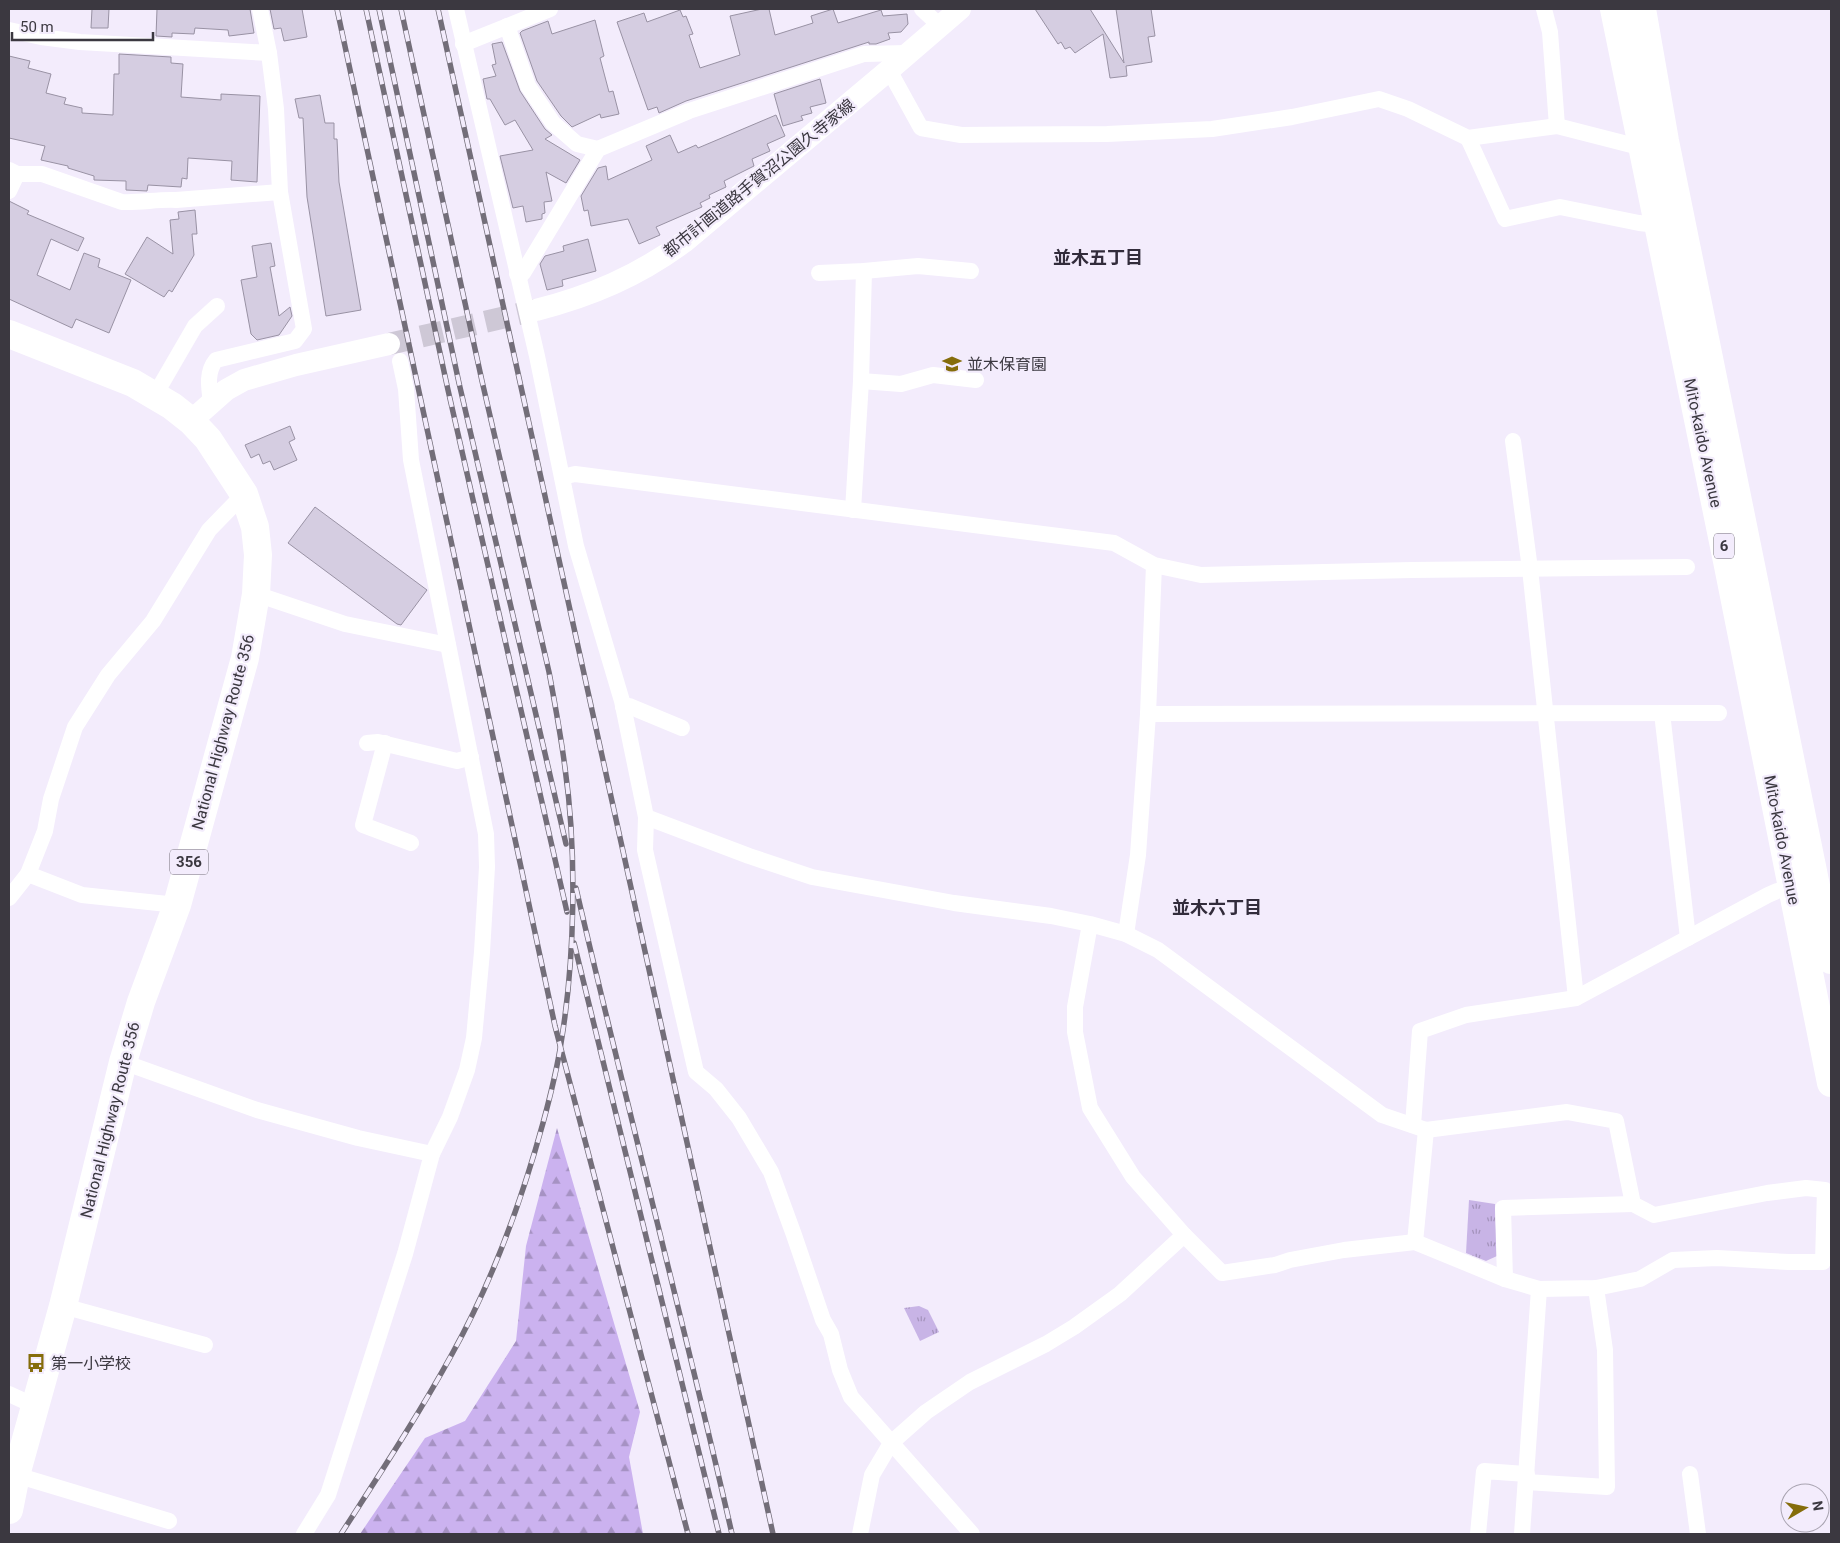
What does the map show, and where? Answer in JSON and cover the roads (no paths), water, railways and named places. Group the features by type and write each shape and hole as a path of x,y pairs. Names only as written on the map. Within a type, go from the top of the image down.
{"highway":[{"name":"Mito-kaido Avenue","path":"1614,9 1658,225 1804,886 1831,960"},
{"name":"Mito-kaido Avenue","path":"1642,9 1804,886 1831,1083"},
{"name":"National Highway Route 356","path":"9,334 108,372 155,395 191,420 212,444 244,494 255,527 258,555 256,594 245,658 177,904 141,1002 123,1062 63,1306 16,1475 9,1510"}],"street":[{"path":"211,402 209,383 212,365 216,360 295,341 304,330 280,192 276,110 269,53 260,9"},
{"path":"456,9 517,274 529,302 532,336 576,546 623,707 646,817 644,850 696,1072 716,1089 739,1118 770,1172 794,1235 822,1320 830,1334 840,1370 851,1397 972,1534"},
{"path":"463,44 550,9"},
{"path":"922,9 939,26"},
{"name":"都市計画道路手賀沼公園久寺家線","path":"529,302 567,302 596,292 667,255 960,9"},
{"path":"1544,9 1550,32 1557,126"},
{"path":"507,26 528,86 553,123 577,144 598,148 638,133 689,110 864,54 907,53"},
{"path":"9,30 41,37 80,42 269,53"},
{"path":"889,70 921,128 961,136 1106,134 1212,129 1292,117 1379,99 1408,109 1468,138 1557,126 1643,148"},
{"path":"1468,138 1505,219 1560,207 1658,225"},
{"path":"517,274 523,272 598,148"},
{"path":"9,191 13,172 42,174 122,202 134,203 162,199 176,200 280,192"},
{"path":"819,273 918,266 971,271"},
{"path":"853,510 861,381 864,271"},
{"path":"155,395 195,326 217,306"},
{"path":"191,420 226,390 244,380 296,365 395,352 406,388 411,460 486,834 488,867 485,912 474,1038 466,1070 450,1117 432,1154 406,1254 328,1496 304,1534"},
{"path":"861,381 901,384 933,375 976,380"},
{"path":"1513,441 1530,570 1576,998"},
{"path":"562,477 575,474 1114,543 1154,565 1201,575 1412,570 1687,567"},
{"path":"9,898 28,874 45,831 51,799 75,727 108,675 153,621 209,530 244,494"},
{"path":"1126,934 1138,855 1148,714 1154,565"},
{"path":"256,594 345,624 448,645"},
{"path":"623,707 629,706 682,728"},
{"path":"1148,714 1719,712"},
{"path":"1662,713 1688,938"},
{"path":"367,743 385,743 457,761 471,757"},
{"path":"385,743 363,825 411,843"},
{"path":"646,817 749,856 812,877 954,903 1050,916 1126,934 1158,950 1382,1115 1420,1128 1567,1112 1616,1121 1634,1204"},
{"path":"28,874 82,895 177,904"},
{"path":"1414,1242 1420,1128 1420,1031 1466,1015 1576,998 1768,894 1804,886"},
{"path":"1090,924 1075,1008 1075,1032 1090,1108 1133,1177 1184,1235 1222,1273 1276,1265 1290,1260 1344,1250 1414,1242 1505,1278 1539,1289 1596,1288 1640,1279 1673,1260 1717,1258 1823,1262 1828,1189 1806,1188 1767,1193 1654,1215 1634,1204 1502,1208 1505,1278"},
{"path":"123,1062 257,1110 358,1138 432,1154"},
{"path":"860,1534 872,1475 891,1443 926,1412 970,1382 1046,1344 1074,1327 1120,1294 1184,1235"},
{"path":"1478,1534 1484,1471 1526,1478 1607,1487 1605,1350 1596,1288"},
{"path":"1522,1534 1539,1289"},
{"path":"63,1306 204,1345"},
{"path":"9,1394 35,1406"},
{"path":"1690,1474 1698,1534"},
{"path":"16,1475 170,1521"}],"tunnel":[{"path":"389,344 536,310"}],"railway":[{"path":"337,9 555,1026 688,1534"},
{"path":"366,9 448,390 567,912"},
{"path":"379,9 459,383 566,844"},
{"path":"341,1534 412,1423 452,1354 480,1299 504,1242 525,1183 546,1113 566,1011 572,941 573,870 569,800 560,732 549,672 482,381 401,9"},
{"path":"438,9 773,1534"},
{"path":"576,888 732,1534"},
{"path":"574,943 719,1534"}],"place":[{"name":"並木保育園","path":"952,364"},
{"name":"第一小学校","path":"36,1363"}],"district":[{"name":"並木五丁目","path":"1098,257"},
{"name":"並木六丁目","path":"1217,907"}]}
